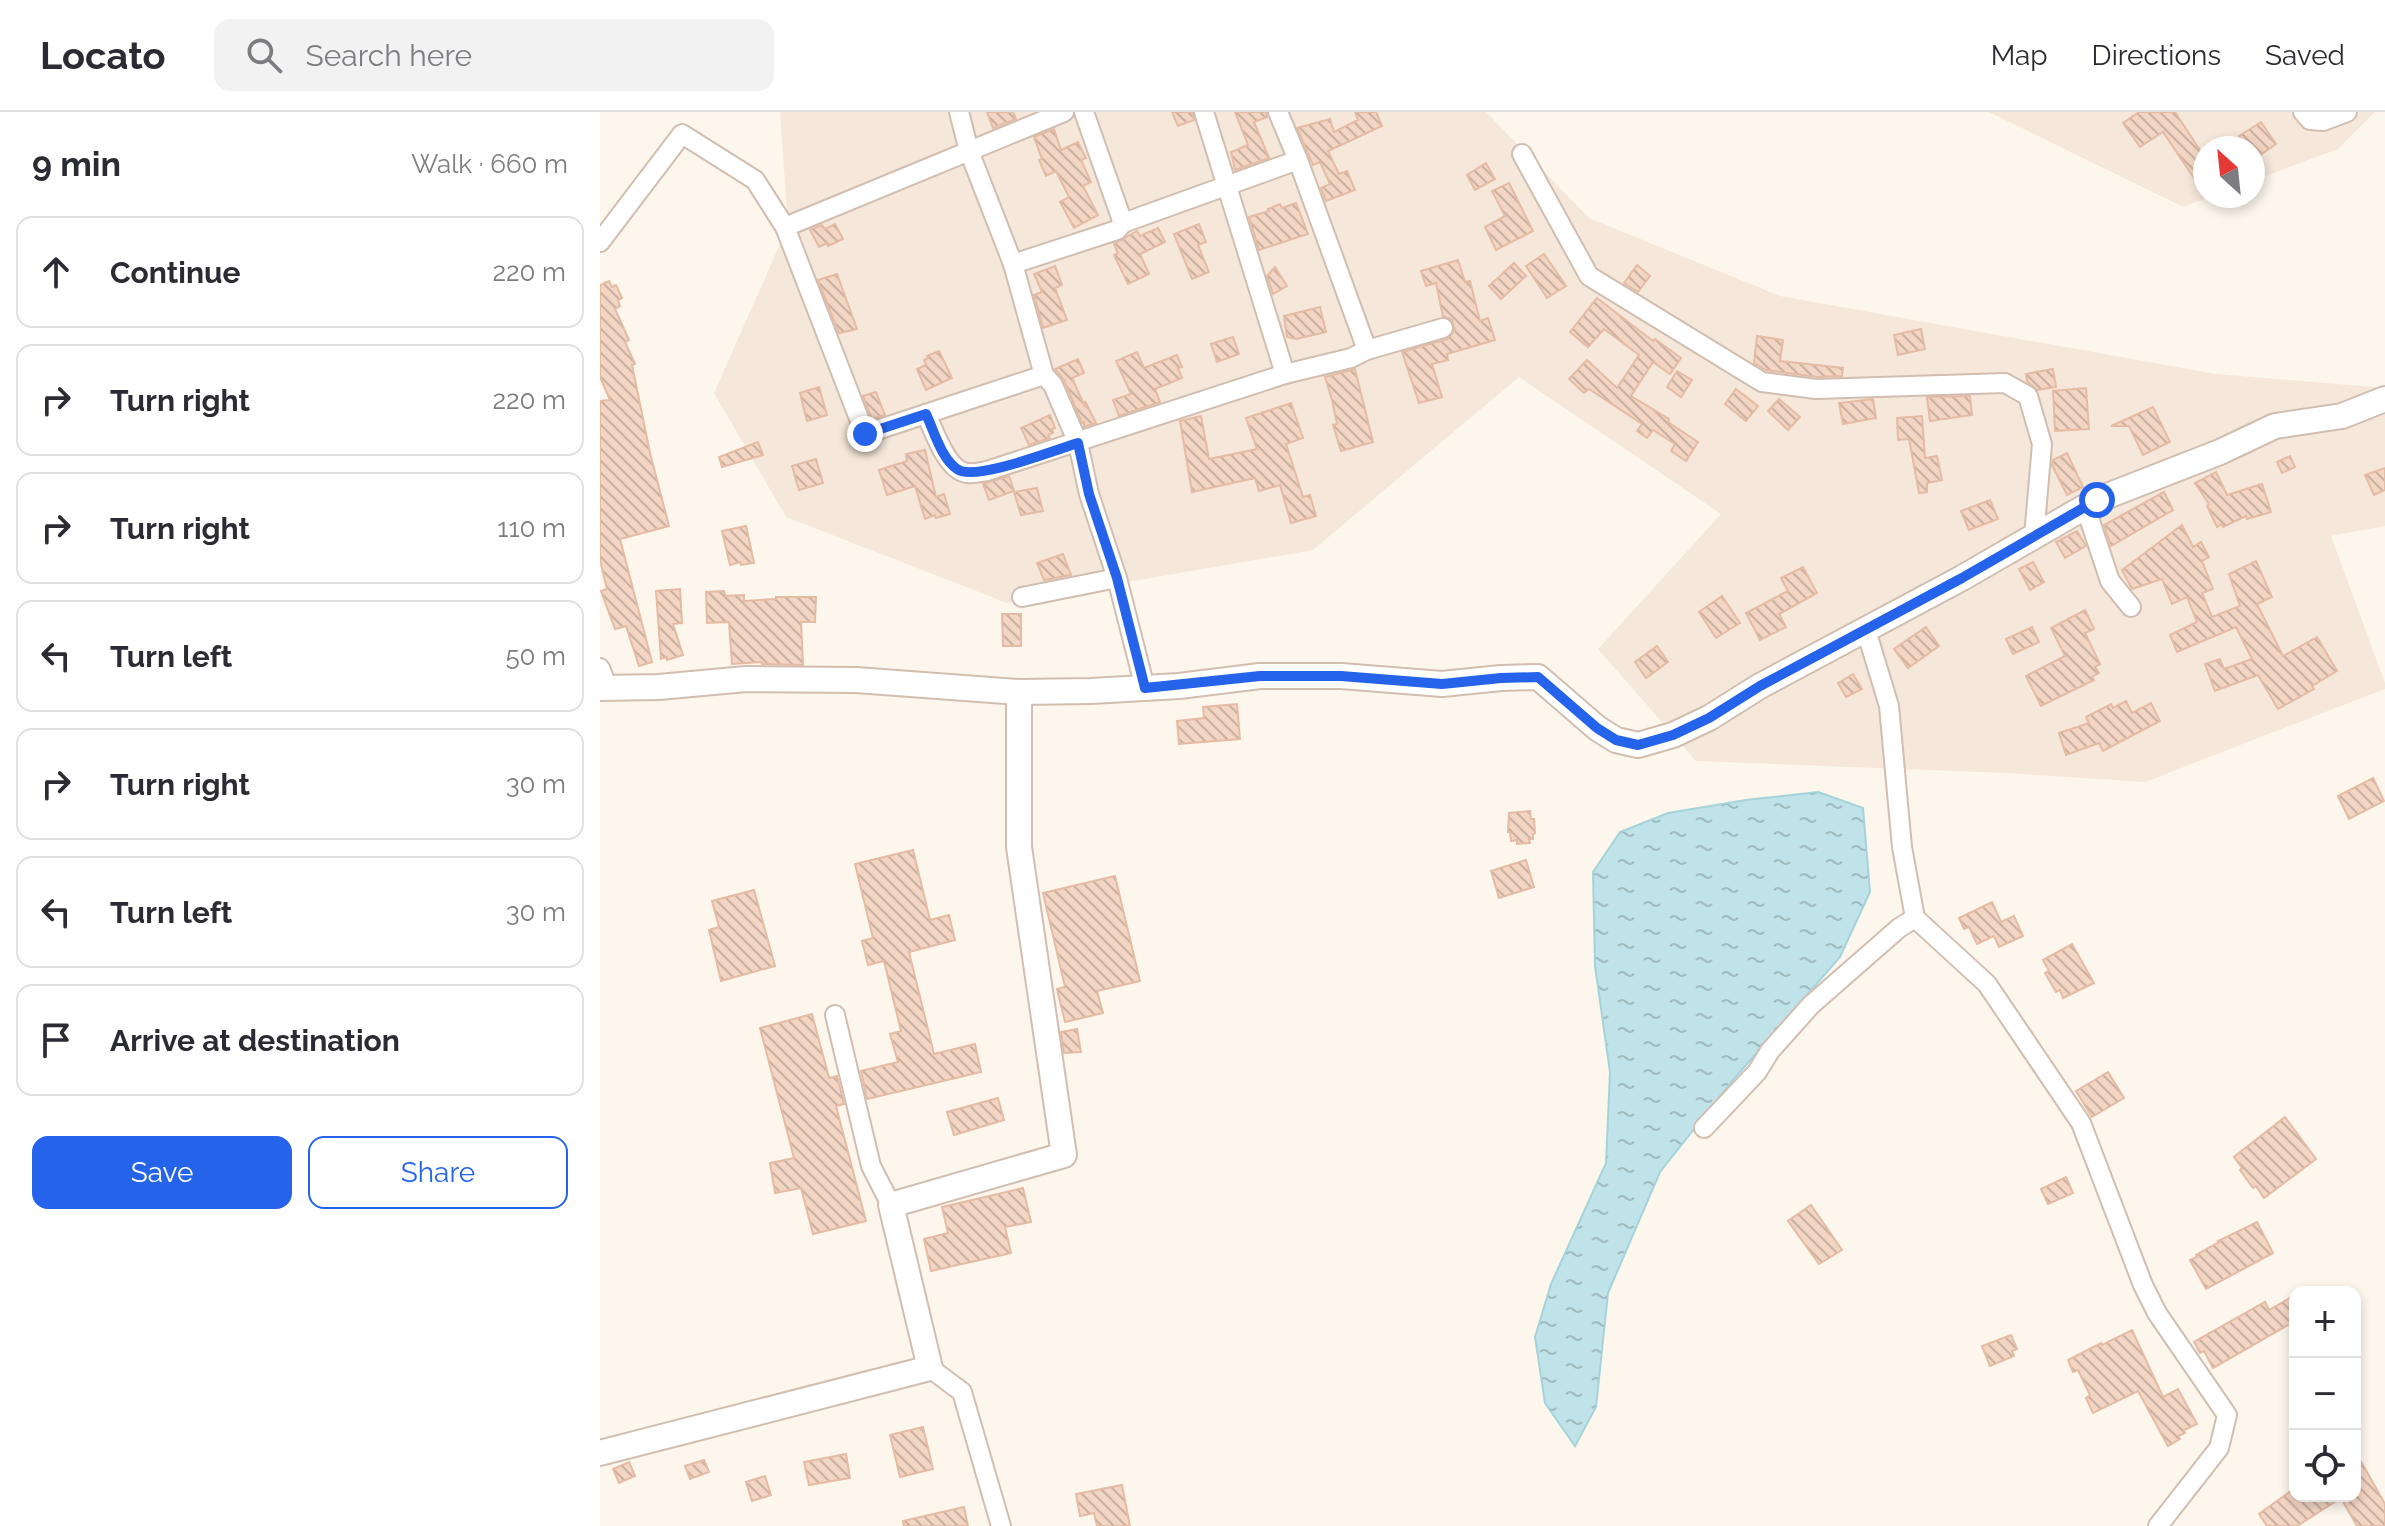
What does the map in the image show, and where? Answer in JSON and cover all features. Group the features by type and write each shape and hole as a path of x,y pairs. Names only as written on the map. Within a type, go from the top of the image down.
{"street":[{"path":"959,112 969,151 1013,264 1044,375 1053,385 1078,443 1089,494 1117,578 1145,688"},
{"path":"785,227 1064,112"},
{"path":"1084,112 1123,223"},
{"path":"1204,112 1285,374"},
{"path":"1278,112 1367,350"},
{"path":"2303,112 2310,120 2323,121 2347,112"},
{"path":"600,242 682,134 755,180 785,227 865,434 1044,375"},
{"path":"1522,154 1589,276 1762,382 1816,389 2005,383 2028,396 2042,444 2034,537"},
{"path":"1013,264 1117,230 1123,223 1298,160"},
{"path":"926,414 948,460 958,470 966,473 987,471 1285,374 1351,358 1367,350 1443,328"},
{"path":"603,681 659,687 746,679 825,680 1019,692 1145,688 1260,676 1341,676 1442,684 1538,677 1597,728 1616,740 1638,745 1673,735 1709,718 1760,686 2034,537 2085,506 2155,475 2220,452 2275,426 2342,416 2385,399"},
{"path":"2085,506 2110,581 2131,607"},
{"path":"1022,597 1117,578"},
{"path":"1866,630 1889,706 1902,847 1915,918 1987,984 2081,1123 2143,1285 2157,1313 2227,1415 2219,1448 2158,1526"},
{"path":"891,1205 1064,1155 1019,847 1019,692"},
{"path":"1704,1128 1757,1072 1770,1051 1811,1005 1899,928 1915,918"},
{"path":"835,1015 871,1166 891,1205 930,1368 962,1392 1001,1526"},
{"path":"600,1453 930,1368"}],"shaded area":[{"path":"780,112 1486,112 1589,218 1780,296 2216,374 2385,388 2385,526 2331,536 2385,689 2145,782 2006,773 1696,761 1598,649 1721,514 1519,377 1313,550 1007,603 786,517 714,393 788,226"},
{"path":"1989,112 2375,112 2338,149 2265,176 2265,136 2193,136 2193,203 2183,207"}],"water":[{"path":"1818,792 1863,808 1870,892 1840,957 1733,1080 1660,1172 1608,1293 1596,1407 1575,1446 1545,1403 1535,1337 1551,1284 1606,1163 1610,1072 1595,966 1593,872 1620,832 1668,813"}],"building":[{"path":"987,112 1013,112 1016,119 993,128"},
{"path":"1172,112 1192,112 1194,120 1178,126"},
{"path":"1235,112 1266,112 1267,117 1254,122 1269,158 1235,170 1231,152 1248,145"},
{"path":"1355,112 1376,112 1382,126 1328,151 1339,174 1347,171 1355,190 1326,201 1321,188 1330,184 1320,162 1313,165 1297,128 1330,119 1334,132 1358,120"},
{"path":"2139,112 2175,112 2193,140 2193,177 2163,132 2140,147 2123,123"},
{"path":"2261,122 2276,144 2265,152 2265,136 2239,136"},
{"path":"1054,129 1061,150 1078,142 1086,158 1081,160 1091,182 1083,186 1098,215 1074,228 1060,202 1069,197 1056,171 1046,176 1034,137"},
{"path":"1486,163 1495,179 1475,190 1467,175"},
{"path":"1509,183 1533,231 1496,250 1485,227 1505,216 1492,191"},
{"path":"1296,203 1308,234 1259,250 1249,217 1280,204 1282,208"},
{"path":"835,224 843,239 819,247 810,230 822,225 825,229"},
{"path":"1199,224 1206,242 1198,245 1209,272 1192,279 1174,234"},
{"path":"1158,228 1165,242 1140,254 1149,274 1128,284 1114,255 1118,253 1114,244 1137,231 1140,236"},
{"path":"1544,254 1566,286 1547,298 1526,266"},
{"path":"1458,260 1465,282 1470,281 1480,321 1488,318 1495,340 1447,354 1448,360 1432,364 1442,397 1419,403 1402,352 1447,339 1455,330 1452,320 1443,316 1436,283 1426,286 1421,271"},
{"path":"1514,263 1526,276 1501,299 1489,286"},
{"path":"1637,265 1650,276 1638,292 1624,283"},
{"path":"1055,266 1062,285 1055,288 1067,320 1043,328 1034,295 1042,292 1034,274"},
{"path":"1275,267 1287,286 1273,294 1267,276"},
{"path":"837,274 857,329 839,333 818,280"},
{"path":"609,281 612,287 616,285 622,298 618,300 620,306 615,309 629,340 625,342 635,364 632,365 650,453 669,526 620,539 652,662 639,666 626,626 615,629 601,591 607,589 600,560 600,401 610,400 600,377 600,285"},
{"path":"1597,298 1653,341 1655,339 1681,358 1670,374 1653,362 1631,396 1669,419 1668,422 1698,442 1686,461 1671,451 1675,444 1653,430 1647,438 1637,431 1642,424 1589,389 1584,393 1569,379 1587,360 1617,388 1639,355 1604,329 1588,347 1570,332"},
{"path":"1320,307 1326,332 1296,339 1287,337 1284,316"},
{"path":"1921,329 1925,349 1898,355 1894,335"},
{"path":"1757,336 1783,340 1780,361 1843,368 1842,376 1817,377 1766,370 1754,363"},
{"path":"1233,337 1239,354 1217,362 1211,344"},
{"path":"939,351 952,378 926,390 917,369 926,365 924,360 927,356"},
{"path":"1137,352 1144,368 1177,355 1182,378 1155,389 1160,402 1119,416 1113,400 1131,394 1116,361"},
{"path":"1078,359 1084,373 1072,378 1096,423 1084,427 1064,380 1055,369"},
{"path":"1355,369 1373,442 1341,451 1325,377"},
{"path":"2053,369 2056,387 2037,390 2027,381 2026,374"},
{"path":"1677,371 1692,380 1681,397 1667,387"},
{"path":"819,387 827,415 807,421 800,393"},
{"path":"2086,388 2089,429 2055,431 2053,391"},
{"path":"1736,389 1758,406 1746,421 1725,404"},
{"path":"876,392 885,415 872,419 863,396"},
{"path":"1970,396 1972,415 1930,421 1927,397"},
{"path":"1779,399 1800,417 1788,430 1768,411"},
{"path":"1873,399 1876,418 1843,424 1839,403"},
{"path":"1291,403 1303,438 1286,444 1303,497 1310,495 1316,516 1291,523 1280,485 1259,491 1255,478 1192,492 1180,421 1201,416 1209,459 1257,449 1246,418"},
{"path":"2153,407 2170,442 2143,455 2129,426 2111,426"},
{"path":"1050,415 1055,428 1048,435 1050,438 1029,445 1021,428"},
{"path":"1922,416 1925,458 1937,456 1942,480 1927,483 1927,492 1919,493 1909,439 1898,440 1897,418"},
{"path":"758,442 763,455 722,467 719,457"},
{"path":"925,450 936,497 944,494 950,514 925,519 915,486 887,495 879,470 907,461 906,454"},
{"path":"2067,453 2083,487 2067,495 2052,465 2053,460"},
{"path":"2290,456 2295,467 2282,473 2277,462"},
{"path":"816,459 823,483 799,490 792,466"},
{"path":"2385,468 2385,490 2374,495 2365,475"},
{"path":"2216,472 2227,495 2262,484 2271,512 2247,519 2246,516 2217,527 2207,506 2209,504 2195,483"},
{"path":"1009,476 1014,491 989,500 983,484"},
{"path":"1037,488 1043,511 1021,515 1014,492"},
{"path":"2164,492 2173,510 2111,546 2104,525"},
{"path":"1990,500 1998,519 1969,530 1961,511"},
{"path":"2182,525 2193,547 2201,542 2209,557 2202,561 2213,589 2202,593 2212,617 2240,606 2229,574 2256,561 2272,597 2257,604 2283,656 2317,637 2337,671 2312,686 2314,689 2278,709 2258,675 2215,691 2205,664 2220,659 2224,669 2252,659 2236,627 2177,652 2170,635 2197,622 2187,597 2172,604 2162,579 2132,589 2122,570"},
{"path":"746,526 754,563 730,565 722,531"},
{"path":"2077,531 2086,546 2065,558 2056,542"},
{"path":"1063,554 1071,575 1044,580 1037,563"},
{"path":"2033,562 2044,582 2030,590 2019,569"},
{"path":"1803,567 1817,593 1779,614 1786,627 1760,640 1746,613 1788,591 1781,578"},
{"path":"680,589 682,623 673,624 683,655 661,659 656,591"},
{"path":"724,591 725,596 744,595 744,601 816,597 815,622 801,622 803,665 761,662 732,664 729,622 707,623 706,592"},
{"path":"1722,596 1740,623 1716,638 1699,612"},
{"path":"2085,610 2094,629 2085,633 2100,664 2095,667 2099,673 2092,677 2094,680 2041,706 2026,676 2065,656 2051,628"},
{"path":"1002,614 1021,614 1021,646 1003,646"},
{"path":"1926,627 1939,646 1908,668 1894,649"},
{"path":"2032,627 2039,642 2013,654 2006,639"},
{"path":"1657,646 1668,662 1646,678 1635,662"},
{"path":"1853,674 1862,689 1846,697 1838,683"},
{"path":"2126,701 2132,713 2151,703 2160,721 2103,751 2099,743 2066,755 2059,733 2089,723 2086,717 2111,704 2113,708"},
{"path":"1237,704 1240,739 1179,744 1177,721 1204,718 1203,707"},
{"path":"2373,778 2384,801 2349,819 2338,796"},
{"path":"1530,811 1531,819 1534,819 1533,839 1529,839 1530,843 1511,841 1509,813"},
{"path":"913,850 930,920 949,915 955,940 909,952 934,1054 975,1044 981,1072 867,1099 861,1071 898,1062 890,1034 901,1031 884,961 868,965 862,941 873,938 855,864"},
{"path":"1526,860 1534,887 1499,898 1491,871"},
{"path":"1115,876 1140,981 1097,991 1103,1013 1065,1022 1057,989 1065,987 1043,893"},
{"path":"754,890 775,966 721,981 709,930 719,927 712,901"},
{"path":"1992,902 2001,922 2014,916 2023,936 1999,947 1994,936 1977,944 1969,927 1964,929 1959,918"},
{"path":"2072,944 2094,983 2063,998 2045,973 2049,971 2043,960"},
{"path":"812,1014 829,1078 837,1076 844,1104 836,1106 866,1221 813,1234 801,1188 775,1193 770,1163 794,1158 760,1028"},
{"path":"1077,1029 1081,1052 1064,1053 1061,1032"},
{"path":"2108,1072 2124,1098 2092,1117 2076,1091"},
{"path":"998,1098 1004,1120 954,1135 947,1112"},
{"path":"2285,1117 2316,1159 2264,1198 2256,1186 2253,1188 2234,1157"},
{"path":"2066,1177 2073,1193 2048,1204 2041,1189"},
{"path":"1023,1188 1031,1222 1005,1227 1011,1253 931,1271 924,1239 948,1233 942,1207"},
{"path":"1811,1205 1842,1250 1819,1264 1788,1221"},
{"path":"2257,1222 2273,1253 2206,1289 2190,1260 2218,1241"},
{"path":"2289,1298 2289,1324 2213,1368 2204,1351 2200,1353 2194,1342 2265,1302 2269,1310"},
{"path":"2132,1330 2163,1397 2178,1389 2197,1424 2184,1430 2185,1433 2178,1436 2180,1439 2168,1446 2138,1391 2093,1413 2086,1398 2090,1395 2078,1370 2073,1372 2068,1360"},
{"path":"2011,1335 2017,1349 2012,1351 2014,1356 1990,1366 1982,1346"},
{"path":"923,1427 933,1469 900,1477 890,1435"},
{"path":"846,1454 850,1478 809,1485 804,1462"},
{"path":"704,1460 709,1472 690,1479 685,1466"},
{"path":"629,1462 635,1476 619,1483 613,1469"},
{"path":"2361,1462 2385,1504 2385,1526 2357,1526 2343,1502 2361,1502"},
{"path":"765,1476 771,1495 752,1501 746,1482"},
{"path":"1122,1485 1130,1526 1097,1526 1094,1513 1080,1516 1076,1494"},
{"path":"2289,1492 2289,1502 2335,1502 2297,1526 2267,1526 2259,1514"},
{"path":"964,1507 968,1526 904,1526 903,1521"}],"route":[{"path":"865,434 926,414 948,460 966,473 987,471 1078,443 1089,494 1117,578 1145,688 1260,676 1341,676 1442,684 1538,677 1597,728 1616,740 1638,745 1673,735 1709,718 1760,686 1962,578 2097,500"}]}
